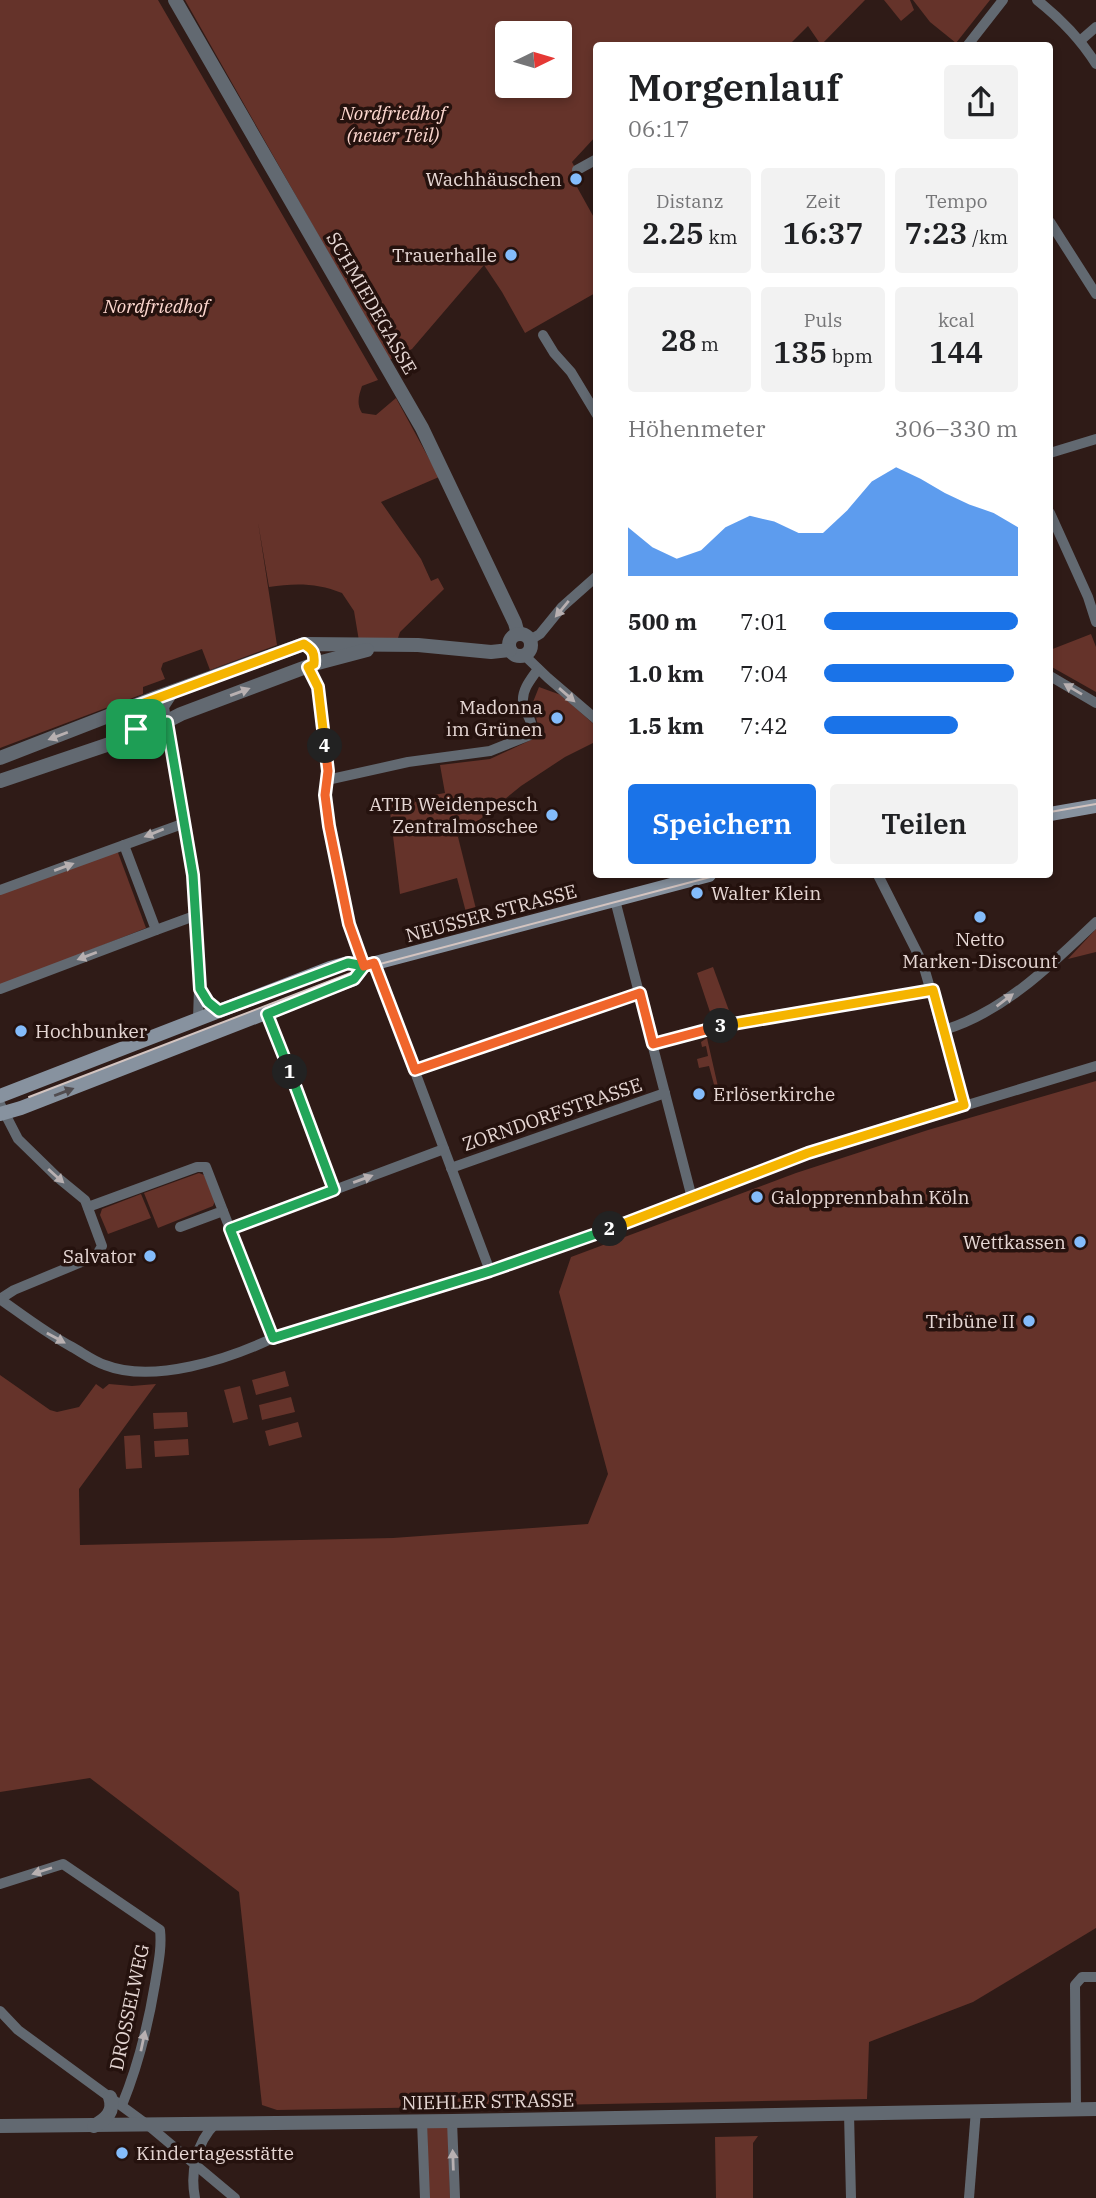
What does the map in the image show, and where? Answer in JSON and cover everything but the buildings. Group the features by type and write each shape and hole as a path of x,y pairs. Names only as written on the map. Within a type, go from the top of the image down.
{"main road":[{"path":"1053,813 1096,806"},
{"name":"NEUSSER STRASSE","path":"0,1096 330,968 348,963 369,964 698,878"},
{"name":"NEUSSER STRASSE","path":"1,1111 267,1014 354,979 369,964"}],"street":[{"name":"SCHMIEDEGASSE","path":"175,0 422,429 524,637"},
{"path":"970,42 1003,0"},
{"path":"1037,0 1081,40 1096,64"},
{"path":"1081,40 1096,27"},
{"path":"577,170 593,161"},
{"path":"1053,227 1096,294"},
{"path":"543,335 571,372 593,408"},
{"path":"1053,452 1096,439"},
{"path":"1053,520 1096,611"},
{"path":"593,580 562,607 540,634 510,640 517,652 593,717"},
{"path":"1088,597 1096,622"},
{"path":"0,758 304,644 418,645 517,652"},
{"path":"304,644 313,650 311,666 318,687 328,771 325,795 349,924 415,1070 490,1271"},
{"path":"0,780 69,756 114,744 181,714 311,666 385,645"},
{"path":"327,780 408,762 490,751 530,735 532,726 523,702 525,691 538,669"},
{"path":"1053,678 1096,703"},
{"path":"175,691 164,707 185,823 197,915 200,989 198,1019"},
{"path":"138,705 159,712 167,722"},
{"path":"114,744 140,726 141,720 138,715 132,713 117,713"},
{"path":"0,890 185,823"},
{"path":"124,845 156,930"},
{"path":"880,878 923,964 933,990 964,1105"},
{"path":"615,900 692,1198"},
{"path":"0,989 197,915"},
{"path":"944,1030 963,1024 995,1007 1051,963 1096,922"},
{"path":"200,989 208,1002 219,1011"},
{"path":"653,1044 746,1020 933,990"},
{"path":"415,1070 640,993"},
{"path":"267,1014 334,1190"},
{"path":"1,1111 18,1139 57,1177 82,1196 102,1242 99,1253 14,1290 0,1299 52,1337 95,1360 117,1368 144,1371 187,1368 273,1338 490,1271 808,1153 1096,1066"},
{"name":"ZORNDORFSTRASSE","path":"451,1168 665,1093"},
{"path":"230,1229 444,1149"},
{"path":"88,1207 202,1165 206,1167 273,1338"},
{"path":"180,1227 223,1211"},
{"name":"DROSSELWEG","path":"0,1884 63,1864 160,1930 162,1944 137,2068 116,2101"},
{"path":"1076,2109 1075,1985 1082,1978 1096,1976"},
{"path":"0,2011 18,2030 149,2126 235,2198"},
{"path":"94,2126 109,2115 116,2101"},
{"name":"NIEHLER STRASSE","path":"0,2126 149,2126 1096,2109"},
{"path":"969,2198 976,2110"},
{"path":"849,2113 851,2198"},
{"path":"422,2121 425,2198"},
{"path":"452,2121 454,2198"},
{"path":"195,2198 191,2180 194,2163 207,2132 215,2124"}],"green space":[{"name":"Nordfriedhof","path":"0,0 158,0 378,380 362,386 359,396 360,410 362,413 376,415 396,398 439,477 381,502 421,559 431,581 438,578 444,589 400,632 398,638 359,641 354,611 342,593 306,585 269,587 258,522 277,645 210,670 202,649 163,663 161,669 165,679 143,687 143,694 0,748"},
{"name":"Nordfriedhof (neuer Teil)","path":"185,0 865,0 824,42 819,42 808,26 792,42 593,42 593,139 572,162 583,183 577,187 593,216 593,294 525,333 484,265 412,349 389,360"},
{"path":"884,0 910,0 914,10 901,21"},
{"path":"913,0 990,0 957,42 930,22"},
{"path":"1091,634 1096,647 1096,692 1053,668 1053,649"},
{"path":"539,687 561,695 593,723 593,743 565,757 521,786 458,837 478,917 468,920 457,878 400,894 389,803 445,793 440,765 490,759 533,739 539,731 533,702"},
{"path":"117,850 146,928 0,986 0,894"},
{"path":"1096,929 1096,952 1068,959"},
{"path":"713,967 731,1016 712,1018 697,973"},
{"path":"707,1038 719,1091 716,1092 709,1066 699,1068 697,1059 708,1056 706,1046 702,1047 701,1042"},
{"path":"1096,1081 1096,1928 973,2002 869,2042 867,2099 277,2110 262,2105 239,1892 90,1778 0,1792 0,1375 50,1410 57,1412 79,1407 96,1384 103,1389 109,1384 156,1384 79,1489 80,1545 393,1538 588,1524 608,1474 559,1292 571,1257 796,1173 928,1130"},
{"path":"199,1173 204,1175 215,1201 213,1206 158,1228 144,1193"},
{"path":"141,1194 151,1218 108,1234 100,1215 102,1209"},
{"path":"285,1371 289,1386 256,1395 252,1380"},
{"path":"240,1386 248,1419 233,1423 224,1390"},
{"path":"291,1397 295,1412 262,1420 259,1405"},
{"path":"187,1412 188,1427 154,1429 153,1413"},
{"path":"298,1422 302,1437 269,1446 265,1431"},
{"path":"140,1435 142,1468 126,1469 124,1436"},
{"path":"188,1439 189,1455 155,1457 154,1441"},
{"path":"448,2125 450,2198 428,2198 427,2126"},
{"path":"758,2136 753,2143 753,2198 716,2198 715,2137"}],"tram line":[{"path":"1053,811 1096,804"},
{"path":"29,1097 361,969 707,878"}],"place":[{"name":"Wachhäuschen","path":"576,179"},
{"name":"Trauerhalle","path":"511,255"},
{"name":"Madonna im Grünen","path":"557,718"},
{"name":"ATIB Weidenpesch Zentralmoschee","path":"552,815"},
{"name":"Walter Klein","path":"697,893"},
{"name":"Netto Marken-Discount","path":"980,917"},
{"name":"Hochbunker","path":"21,1031"},
{"name":"Erlöserkirche","path":"699,1094"},
{"name":"Galopprennbahn Köln","path":"757,1197"},
{"name":"Wettkassen","path":"1080,1242"},
{"name":"Salvator","path":"150,1256"},
{"name":"Tribüne II","path":"1029,1321"},
{"name":"Kindertagesstätte","path":"122,2153"}],"route":[{"path":"136,729 114,744 167,722 193,875 200,989 212,1007 219,1011 348,963 364,966 354,979 267,1014 334,1190 230,1229 273,1338 539,1255 808,1153 964,1105 933,990 746,1020 653,1044 640,993 415,1070 374,963 364,966 349,924 329,826 325,795 328,771 318,687 308,667 314,664 313,650 304,644 117,713 138,715 141,720 136,729"}]}
